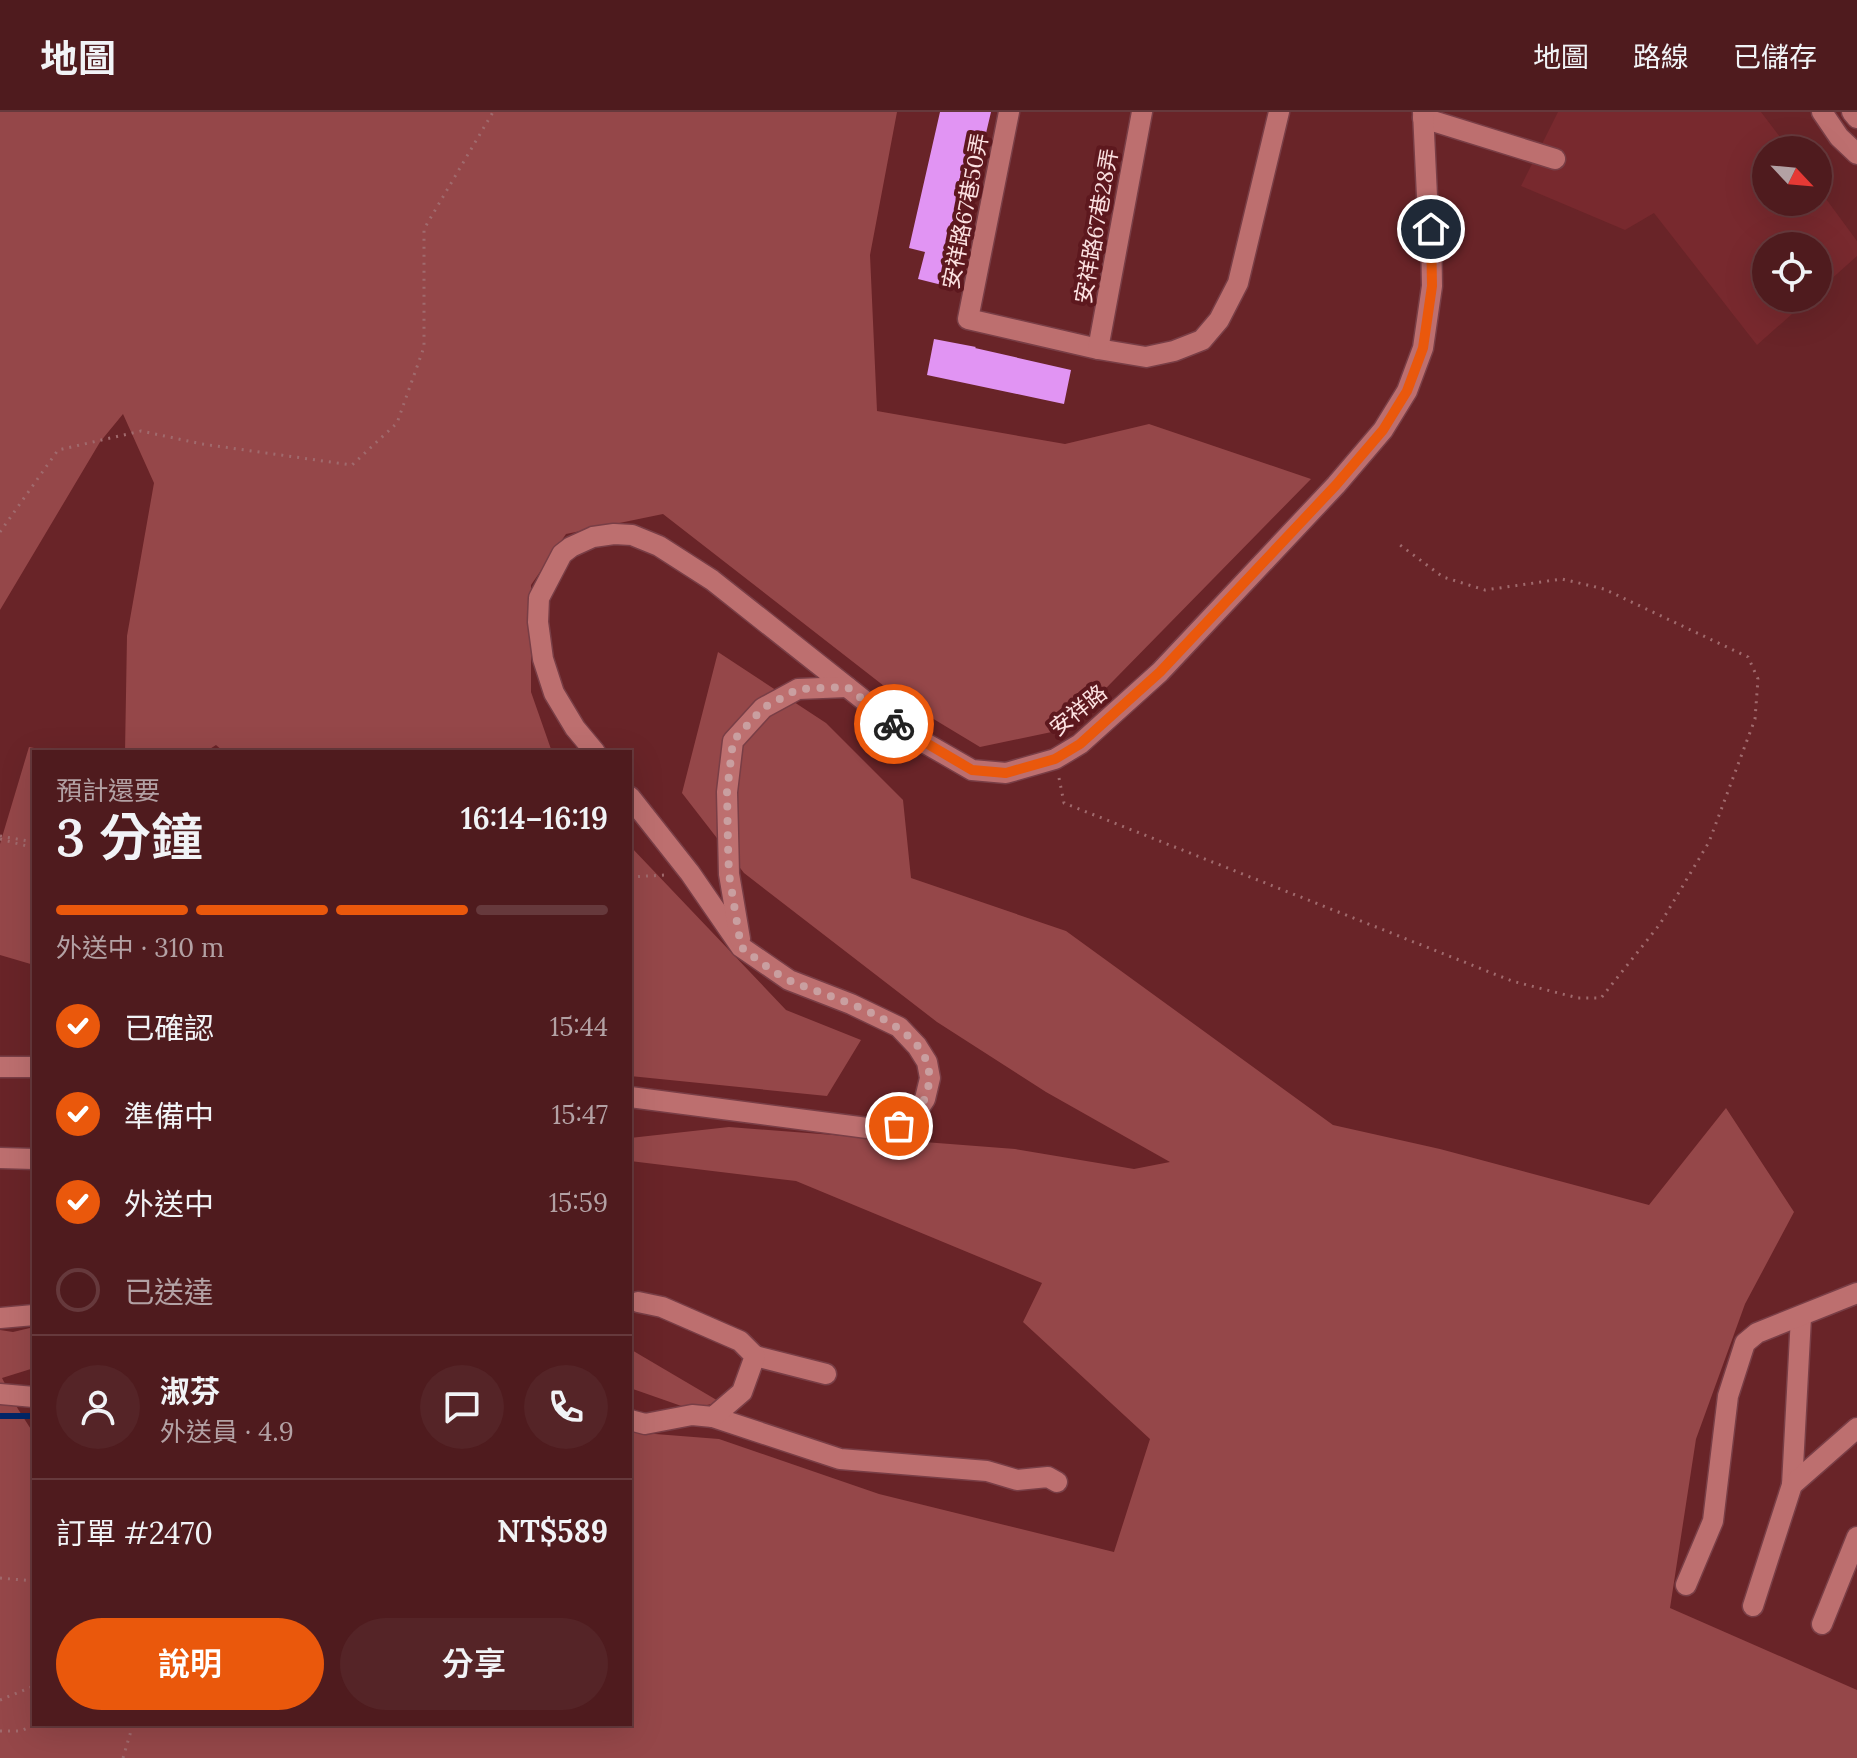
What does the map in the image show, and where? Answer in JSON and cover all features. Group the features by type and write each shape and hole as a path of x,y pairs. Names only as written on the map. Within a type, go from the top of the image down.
{"street":[{"name":"安祥路67巷50弄","path":"1009,112 968,319 1098,349"},
{"name":"安祥路67巷28弄","path":"1098,349 1142,112"},
{"path":"1098,349 1146,357 1174,351 1202,340 1219,320 1238,283 1279,112"},
{"path":"1822,112 1839,137 1857,154"},
{"path":"1852,112 1857,118"},
{"path":"1423,115 1555,159"},
{"name":"安祥路","path":"593,750 575,728 554,693 543,659 538,622 539,598 562,554 593,537 614,534 632,535 659,546 712,580 899,728 972,770 1006,773 1055,759 1080,744 1160,672 1336,485 1383,430 1407,391 1423,348 1432,286 1423,115"},
{"path":"741,947 729,874 727,792 733,741 763,708 798,689 847,687"},
{"path":"632,800 741,947 789,980 899,1027 927,1062 930,1078 925,1099 914,1116 899,1126 875,1129 632,1097"},
{"path":"0,1067 32,1067"},
{"path":"0,1158 32,1159"},
{"path":"1686,1585 1713,1521 1728,1396 1745,1343 1757,1333 1857,1293"},
{"path":"638,1302 662,1307 740,1341 755,1356 826,1374"},
{"path":"0,1318 32,1315"},
{"path":"1753,1606 1792,1485 1801,1317"},
{"path":"713,1417 742,1392 755,1356"},
{"path":"0,1394 32,1397"},
{"path":"632,1421 645,1424 692,1415 713,1417 840,1459 987,1471 1017,1480 1048,1477 1057,1482"},
{"path":"1792,1485 1857,1428"},
{"path":"1822,1624 1857,1537"}],"path":[{"path":"0,532 58,450 141,431 202,444 352,465 397,423 424,347 424,229 493,112"},
{"path":"1055,759 1064,803 1512,981 1578,998 1601,998 1660,924 1709,842 1755,719 1758,679 1748,657 1604,589 1562,579 1485,590 1443,577 1396,542"},
{"path":"0,837 32,842"},
{"path":"0,837 32,847"},
{"path":"632,879 683,871"},
{"path":"632,879 683,871"},
{"path":"0,1578 32,1581"},
{"path":"0,1700 32,1687"},
{"path":"0,1731 21,1731 32,1726"},
{"path":"123,1758 132,1726"}],"shaded area":[{"path":"0,112 897,112 870,255 877,411 1065,444 1149,424 1311,479 1066,729 980,747 902,700 663,514 566,534 531,585 531,692 551,750 222,750 216,745 208,750 125,750 127,636 154,483 123,414 100,442 0,610"},
{"path":"1558,112 1761,112 1779,136 1752,136 1752,216 1832,216 1832,207 1857,241 1857,256 1832,278 1832,232 1752,232 1752,312 1794,312 1757,345 1654,213 1625,230 1521,186"},
{"path":"718,652 826,723 903,800 911,878 1066,931 1333,1125 1440,1149 1649,1205 1726,1108 1794,1212 1745,1304 1696,1439 1670,1608 1857,1690 1857,1758 0,1758 0,1330 13,1332 32,1327 32,1369 2,1378 32,1431 32,1726 632,1726 632,1432 719,1439 879,1494 1114,1552 1150,1439 1023,1322 1042,1283 796,1181 632,1161 632,1138 729,1127 1015,1149 1134,1169 1170,1162 1046,1092 937,1022 744,873 682,793"},
{"path":"29,747 45,750 32,750 32,964 0,955 0,844"},
{"path":"632,848 786,1010 861,1040 827,1096 632,1076"},
{"path":"632,1350 720,1402 690,1409 632,1389"}],"building":[{"path":"940,112 991,112 964,227 970,229 954,288 918,279 925,252 909,248"},
{"path":"934,339 1071,370 1064,404 927,375"}],"waterway":[{"path":"0,1416 32,1416"}],"way so far":[{"path":"894,724 847,687 798,689 763,708 733,741 727,792 729,874 741,947 789,980 899,1027 917,1046 927,1062 930,1078 925,1099 914,1116 899,1126"}],"route":[{"path":"894,724 972,770 1006,773 1055,759 1080,744 1160,672 1336,485 1383,430 1407,391 1423,348 1432,286 1431,229"}]}
